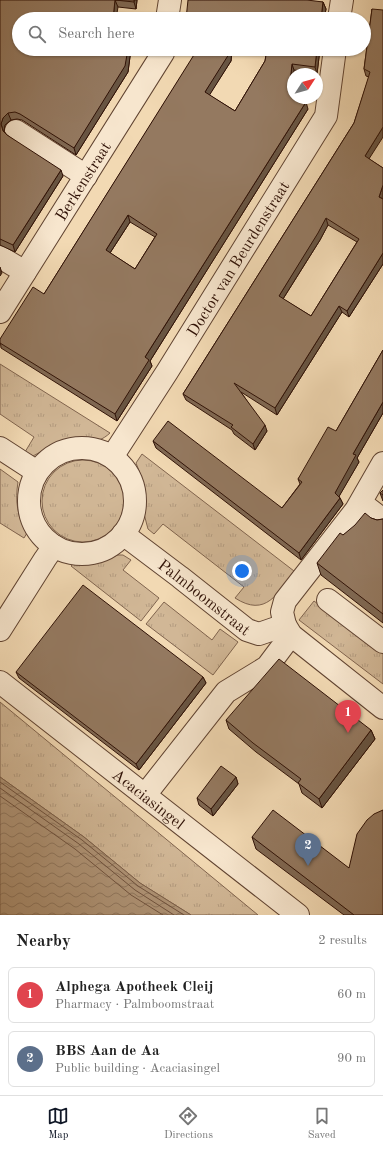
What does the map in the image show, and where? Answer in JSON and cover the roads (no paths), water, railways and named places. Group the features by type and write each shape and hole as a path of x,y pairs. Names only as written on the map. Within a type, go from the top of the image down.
{"street":[{"path":"168,12 170,0"},
{"path":"340,12 342,0"},
{"name":"Berkenstraat","path":"0,312 161,56"},
{"name":"Doctor van Beurdenstraat","path":"112,457 167,372 326,116 334,56"},
{"path":"16,131 86,176"},
{"path":"0,257 24,272"},
{"path":"0,448 36,472"},
{"path":"71,448 92,448 112,457 125,469 132,485 135,502 131,519 123,534 109,546 91,553 72,553 54,546 39,531 33,521 28,505 30,488 36,472 51,457 71,448"},
{"path":"383,463 361,503 285,601 282,612 288,630 383,708"},
{"path":"361,503 383,520"},
{"name":"Palmboomstraat","path":"123,534 247,630 260,634 288,630"},
{"path":"0,630 54,546"},
{"path":"328,600 383,642"},
{"path":"145,795 226,692 268,667 288,630"},
{"name":"Acaciasingel","path":"0,682 298,915"}],"water":[{"path":"0,777 84,837 140,883 191,915 0,915"}],"place":[{"name":"Alphega Apotheek Cleij","path":"348,733"},
{"name":"BBS Aan de Aa","path":"308,866"}]}
